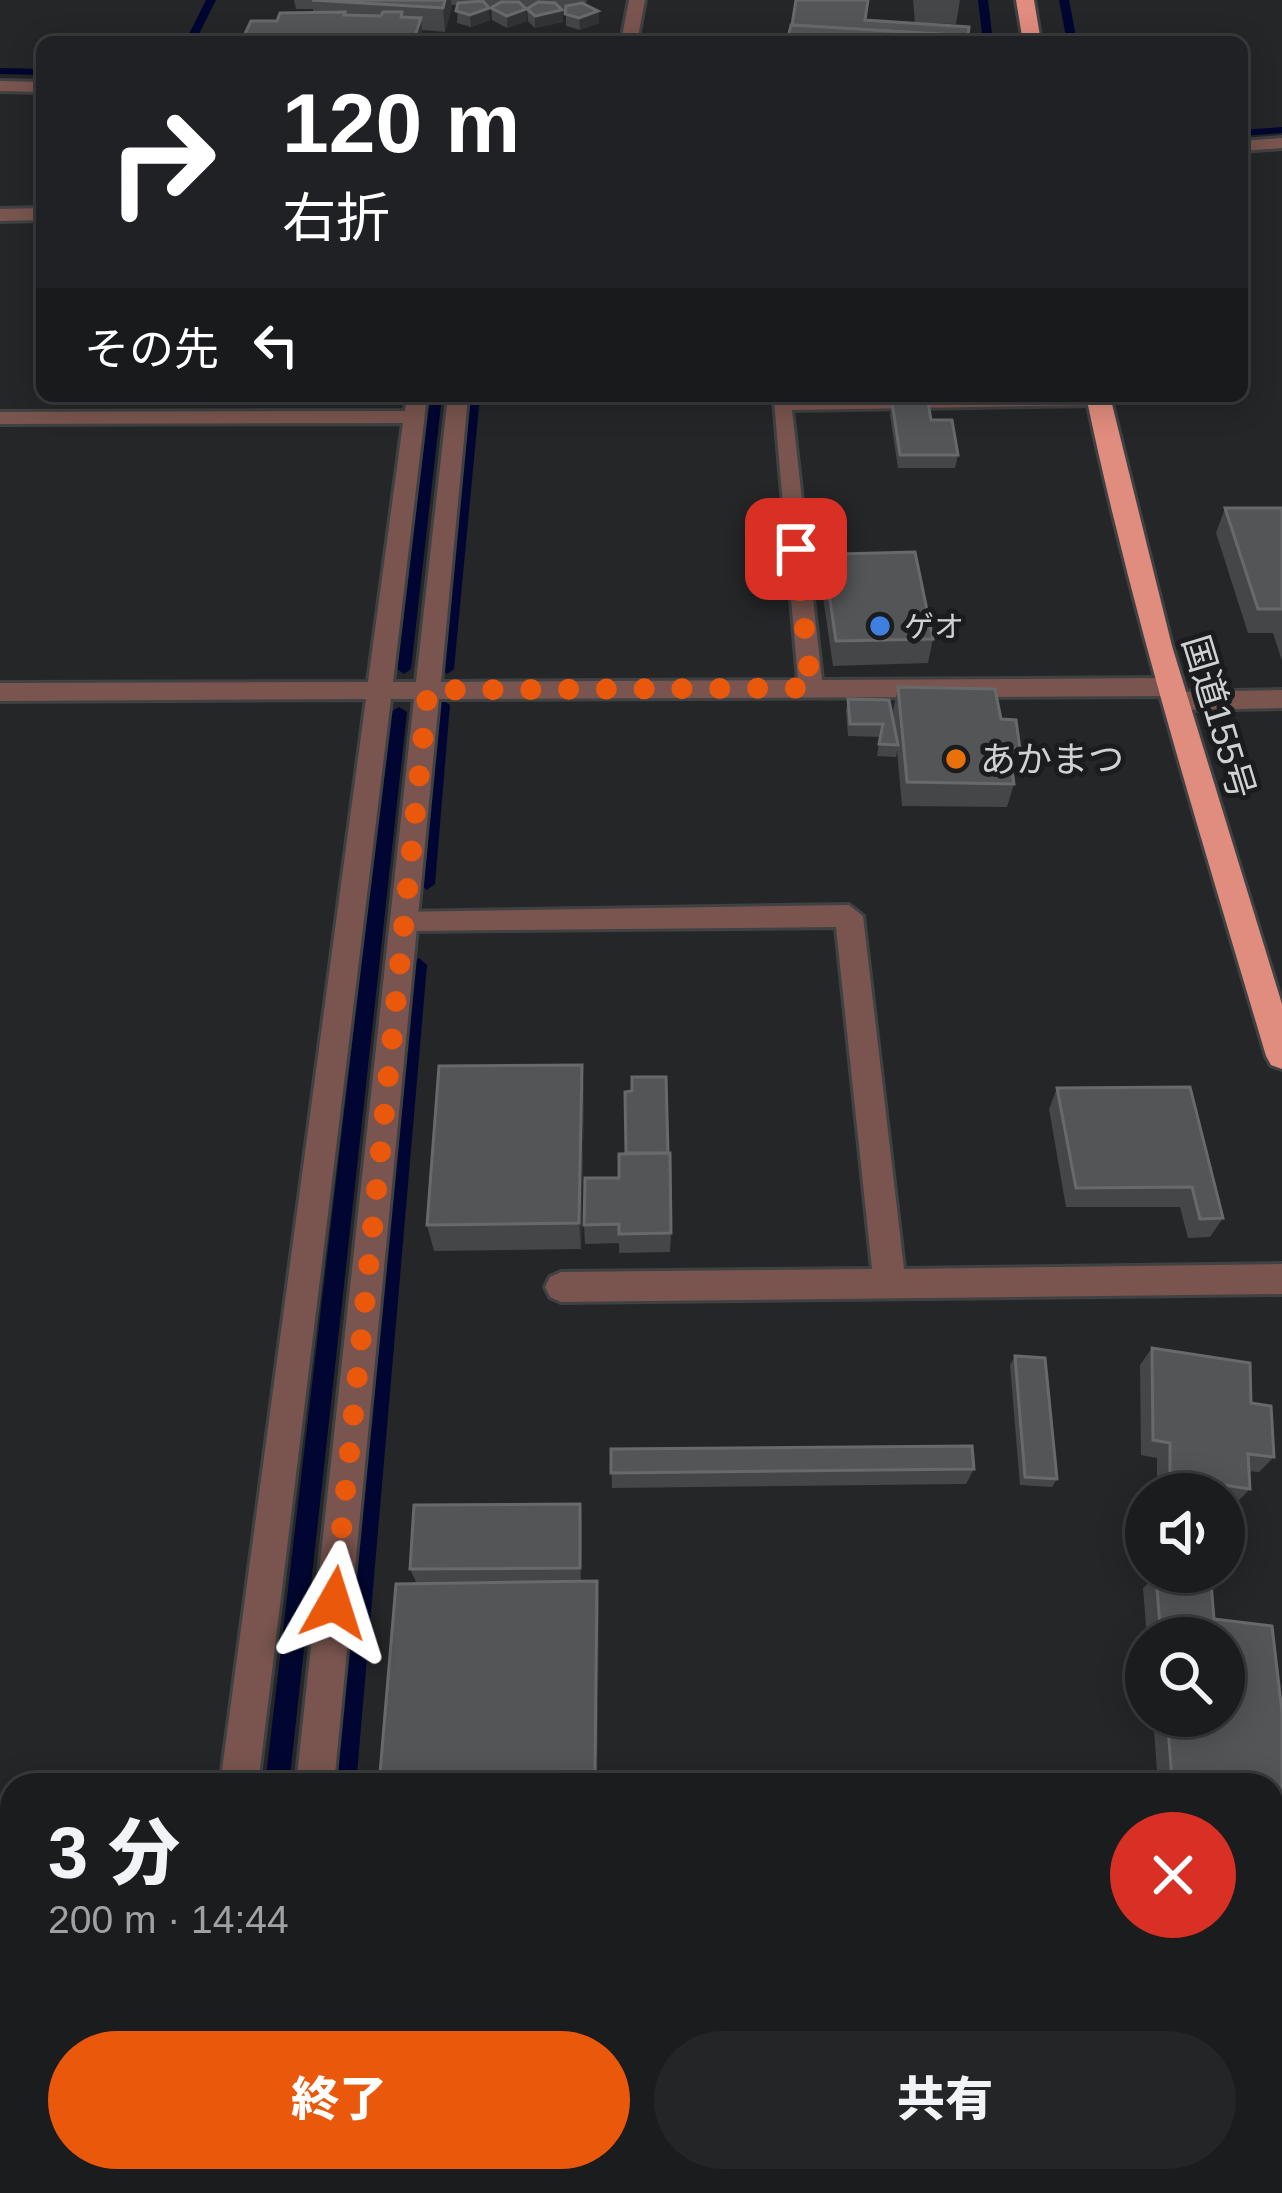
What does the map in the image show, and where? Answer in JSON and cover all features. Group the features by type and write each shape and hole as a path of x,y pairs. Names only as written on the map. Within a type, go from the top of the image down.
{"highway":[{"path":"1025,0 1031,36"},
{"name":"国道155号","path":"1100,402 1116,486 1282,1056"}],"street":[{"path":"630,36 637,0"},
{"path":"0,86 36,87"},
{"path":"1248,146 1282,143"},
{"path":"0,214 36,214"},
{"path":"316,1773 457,402"},
{"path":"811,688 781,404 887,402"},
{"path":"0,418 415,406 241,1773"},
{"path":"0,692 811,688 1282,699"},
{"path":"404,920 849,916 890,1284"},
{"path":"561,1287 1282,1279"}],"building":[{"path":"312,0 445,0 443,8"},
{"path":"796,0 868,0 865,20 969,27 968,36 792,25"},
{"path":"483,1 489,8 470,15 456,11 458,3"},
{"path":"501,2 519,2 526,9 507,16 491,8"},
{"path":"538,2 555,3 562,10 535,16 527,9"},
{"path":"582,3 598,11 579,18 565,14 566,6"},
{"path":"402,12 401,17 421,18 415,36 244,36 251,21 277,21 280,13 381,16"},
{"path":"791,25 970,36 788,36"},
{"path":"892,402 928,402 931,420 952,420 958,455 900,455"},
{"path":"1225,508 1282,508 1282,609 1258,609"},
{"path":"836,544 838,554 915,552 933,639 836,641 822,545"},
{"path":"898,687 995,689 1001,719 1016,720 1020,749 1009,748 1014,784 907,782"},
{"path":"848,699 889,700 898,745 879,744 883,724 850,724"},
{"path":"582,1065 579,1223 427,1225 439,1066"},
{"path":"632,1077 666,1077 668,1153 626,1153 625,1092 632,1091"},
{"path":"1190,1087 1223,1218 1200,1219 1192,1187 1076,1188 1057,1088"},
{"path":"670,1153 671,1233 619,1234 619,1224 584,1225 585,1178 619,1178 619,1154"},
{"path":"1152,1348 1250,1363 1251,1403 1271,1406 1274,1457 1248,1454 1250,1489 1245,1488 1245,1473 1170,1473 1170,1443 1153,1440"},
{"path":"1015,1356 1045,1358 1057,1479 1025,1477"},
{"path":"972,1446 974,1469 611,1473 611,1449"},
{"path":"580,1504 580,1568 410,1569 414,1505"},
{"path":"597,1581 595,1771 380,1773 396,1584"},
{"path":"1157,1593 1212,1593 1214,1617 1159,1617"},
{"path":"1245,1623 1272,1626 1282,1712 1282,1773 1172,1773 1169,1737 1245,1737"}],"waterway":[{"path":"193,36 211,0"},
{"path":"983,0 987,36"},
{"path":"1064,0 1071,36"},
{"path":"0,71 36,72"},
{"path":"1248,133 1282,130"},
{"path":"404,669 435,402"},
{"path":"447,669 473,402"},
{"path":"427,884 443,705"},
{"path":"278,1773 399,712"},
{"path":"345,1773 419,965"}],"place":[{"name":"ゲオ","path":"880,626"},
{"name":"あかまつ","path":"956,759"}],"route":[{"path":"334,1603 428,690 811,688 796,549"}]}
